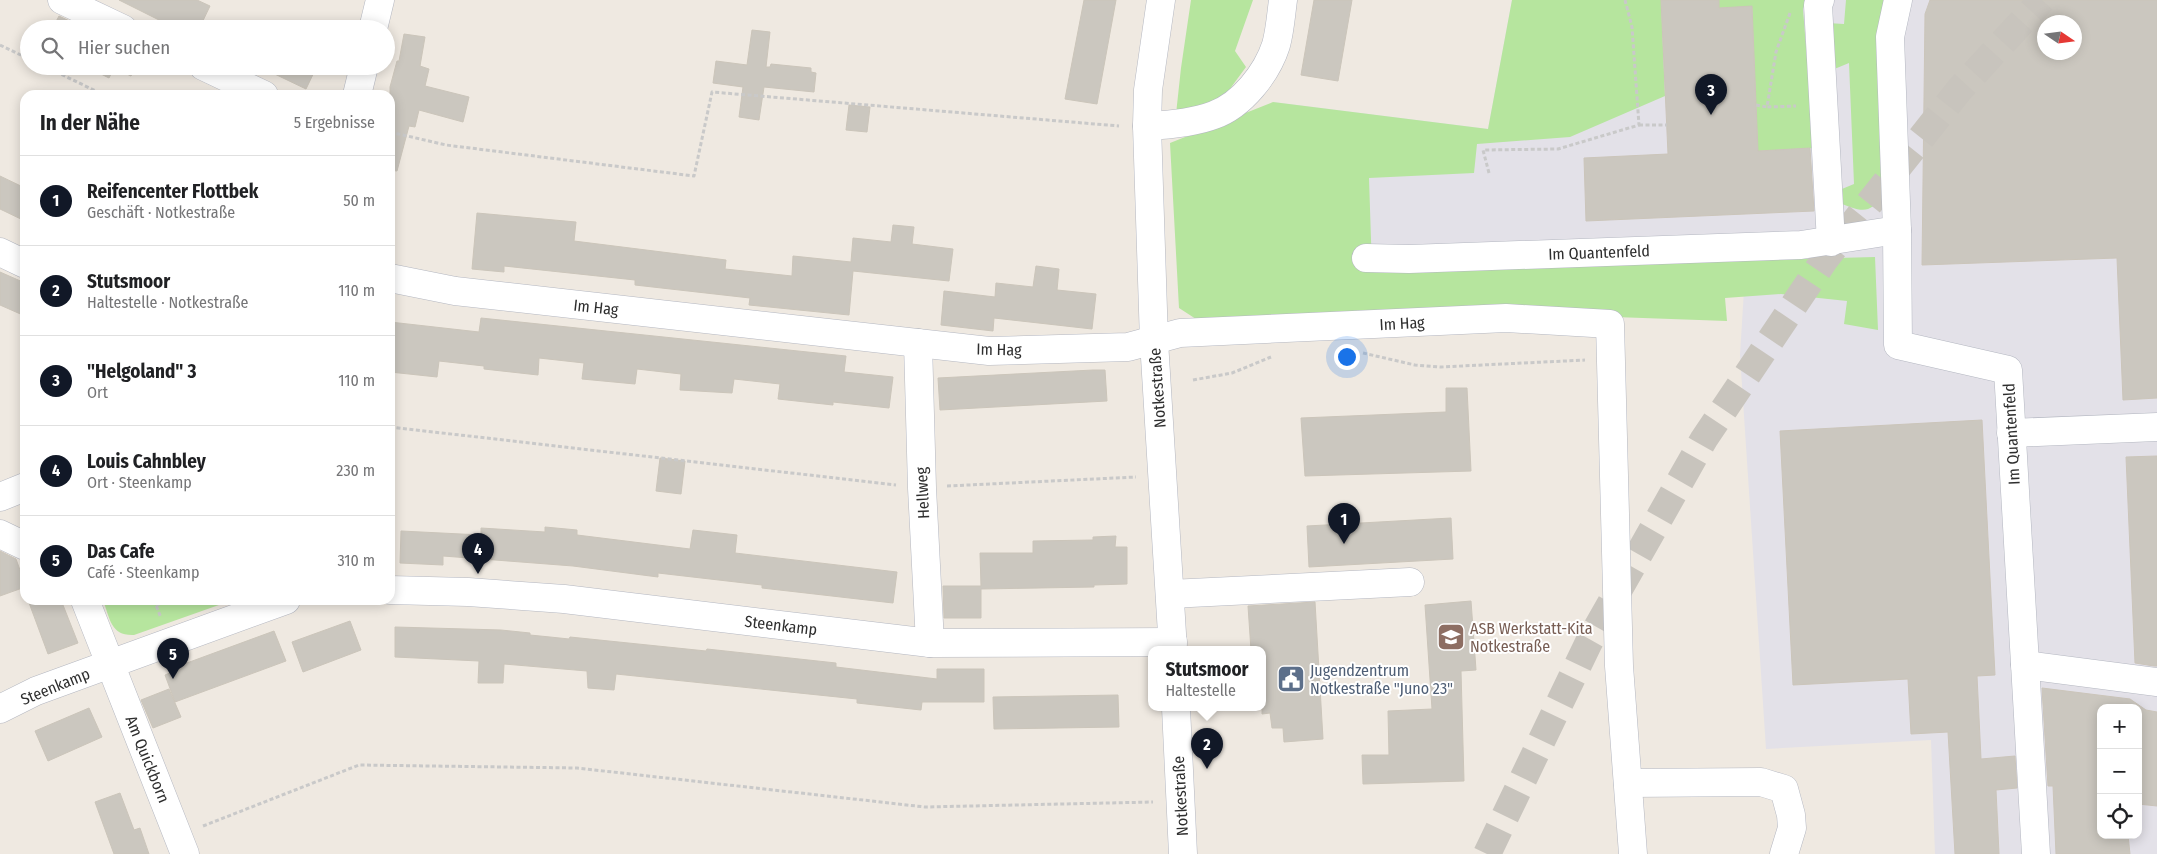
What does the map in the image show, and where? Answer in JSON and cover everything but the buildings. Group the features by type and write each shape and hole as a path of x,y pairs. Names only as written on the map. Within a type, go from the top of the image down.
{"street":[{"path":"62,0 104,20"},
{"path":"375,20 380,0"},
{"name":"Notkestraße","path":"1161,0 1148,90 1147,126 1154,341 1173,646"},
{"path":"1147,126 1194,122 1217,115 1238,100 1260,77 1276,45 1283,0"},
{"path":"1820,0 1818,5 1831,242"},
{"name":"Im Quantenfeld","path":"1898,0 1890,37 1897,230 1898,345 2008,370 2036,854"},
{"path":"222,75 253,90"},
{"path":"358,90 362,75"},
{"name":"Im Quantenfeld","path":"1366,258 1409,259 1740,248 1831,242 1897,230"},
{"path":"0,252 20,262"},
{"name":"Im Hag","path":"395,279 455,291 989,351 1128,347 1180,333 1506,318 1610,324 1611,359"},
{"name":"Hellweg","path":"918,343 922,488 930,643"},
{"path":"1611,359 1620,666 1633,854"},
{"path":"2011,433 2157,427"},
{"path":"0,497 20,489"},
{"path":"0,534 20,544"},
{"path":"1170,594 1410,582"},
{"name":"Steenkamp","path":"395,590 468,592 548,598 930,643 1173,646"},
{"name":"Steenkamp","path":"87,605 110,664"},
{"name":"Steenkamp","path":"0,709 36,691 272,605"},
{"name":"Am Quickborn","path":"110,664 182,845"},
{"path":"2025,665 2157,682"},
{"name":"Notkestraße","path":"1176,711 1183,854"},
{"path":"1628,783 1761,782 1784,789 1791,815 1792,828 1784,854"}],"path":[{"path":"1625,0 1632,27 1639,125"},
{"path":"1767,107 1776,52 1792,9"},
{"path":"0,45 20,55"},
{"path":"63,75 94,90"},
{"path":"395,133 446,144 694,176 712,92 1119,126"},
{"path":"1756,106 1824,105"},
{"path":"1490,173 1484,150 1558,149 1639,125 1667,126"},
{"path":"1356,351 1415,365 1441,367 1611,359"},
{"path":"1193,380 1232,373 1277,354"},
{"path":"395,428 922,488 1136,477"},
{"path":"156,605 162,621"},
{"path":"182,845 359,765 577,768 925,807 1154,802"}],"shaded area":[{"path":"1512,0 2157,0 2157,854 1935,854 1931,740 1766,749 1740,355 1744,290 1279,308 1273,102 1488,129"}],"green space":[{"path":"1191,0 1253,0 1235,51 1246,67 1224,97 1176,114 1181,68"},
{"path":"1512,0 1661,0 1665,96 1570,137 1477,144 1474,173 1369,178 1372,270 1875,257 1878,330 1844,324 1847,301 1781,294 1725,298 1727,321 1503,313 1196,319 1179,308 1170,143 1273,102 1488,129"},
{"path":"1719,0 1806,0 1803,9 1814,148 1758,151 1752,7 1719,8"},
{"path":"1846,0 1884,0 1885,194 1875,205 1866,210 1842,204 1837,191 1854,184 1849,63 1832,70 1827,23 1844,24"},
{"path":"105,605 219,605 134,635 120,633 110,620"}],"tunnel":[{"path":"1487,854 1589,642 1704,439 1825,259 1960,89 2042,0"}],"place":[{"name":"\"Helgoland\" 3","path":"1711,115"},
{"name":"Reifencenter Flottbek","path":"1344,544"},
{"name":"Louis Cahnbley","path":"478,574"},
{"name":"ASB Werkstatt-Kita Notkestraße","path":"1451,637"},
{"name":"Das Cafe","path":"173,679"},
{"name":"Jugendzentrum Notkestraße \"Juno 23\"","path":"1291,679"},
{"name":"Stutsmoor","path":"1207,769"}]}
